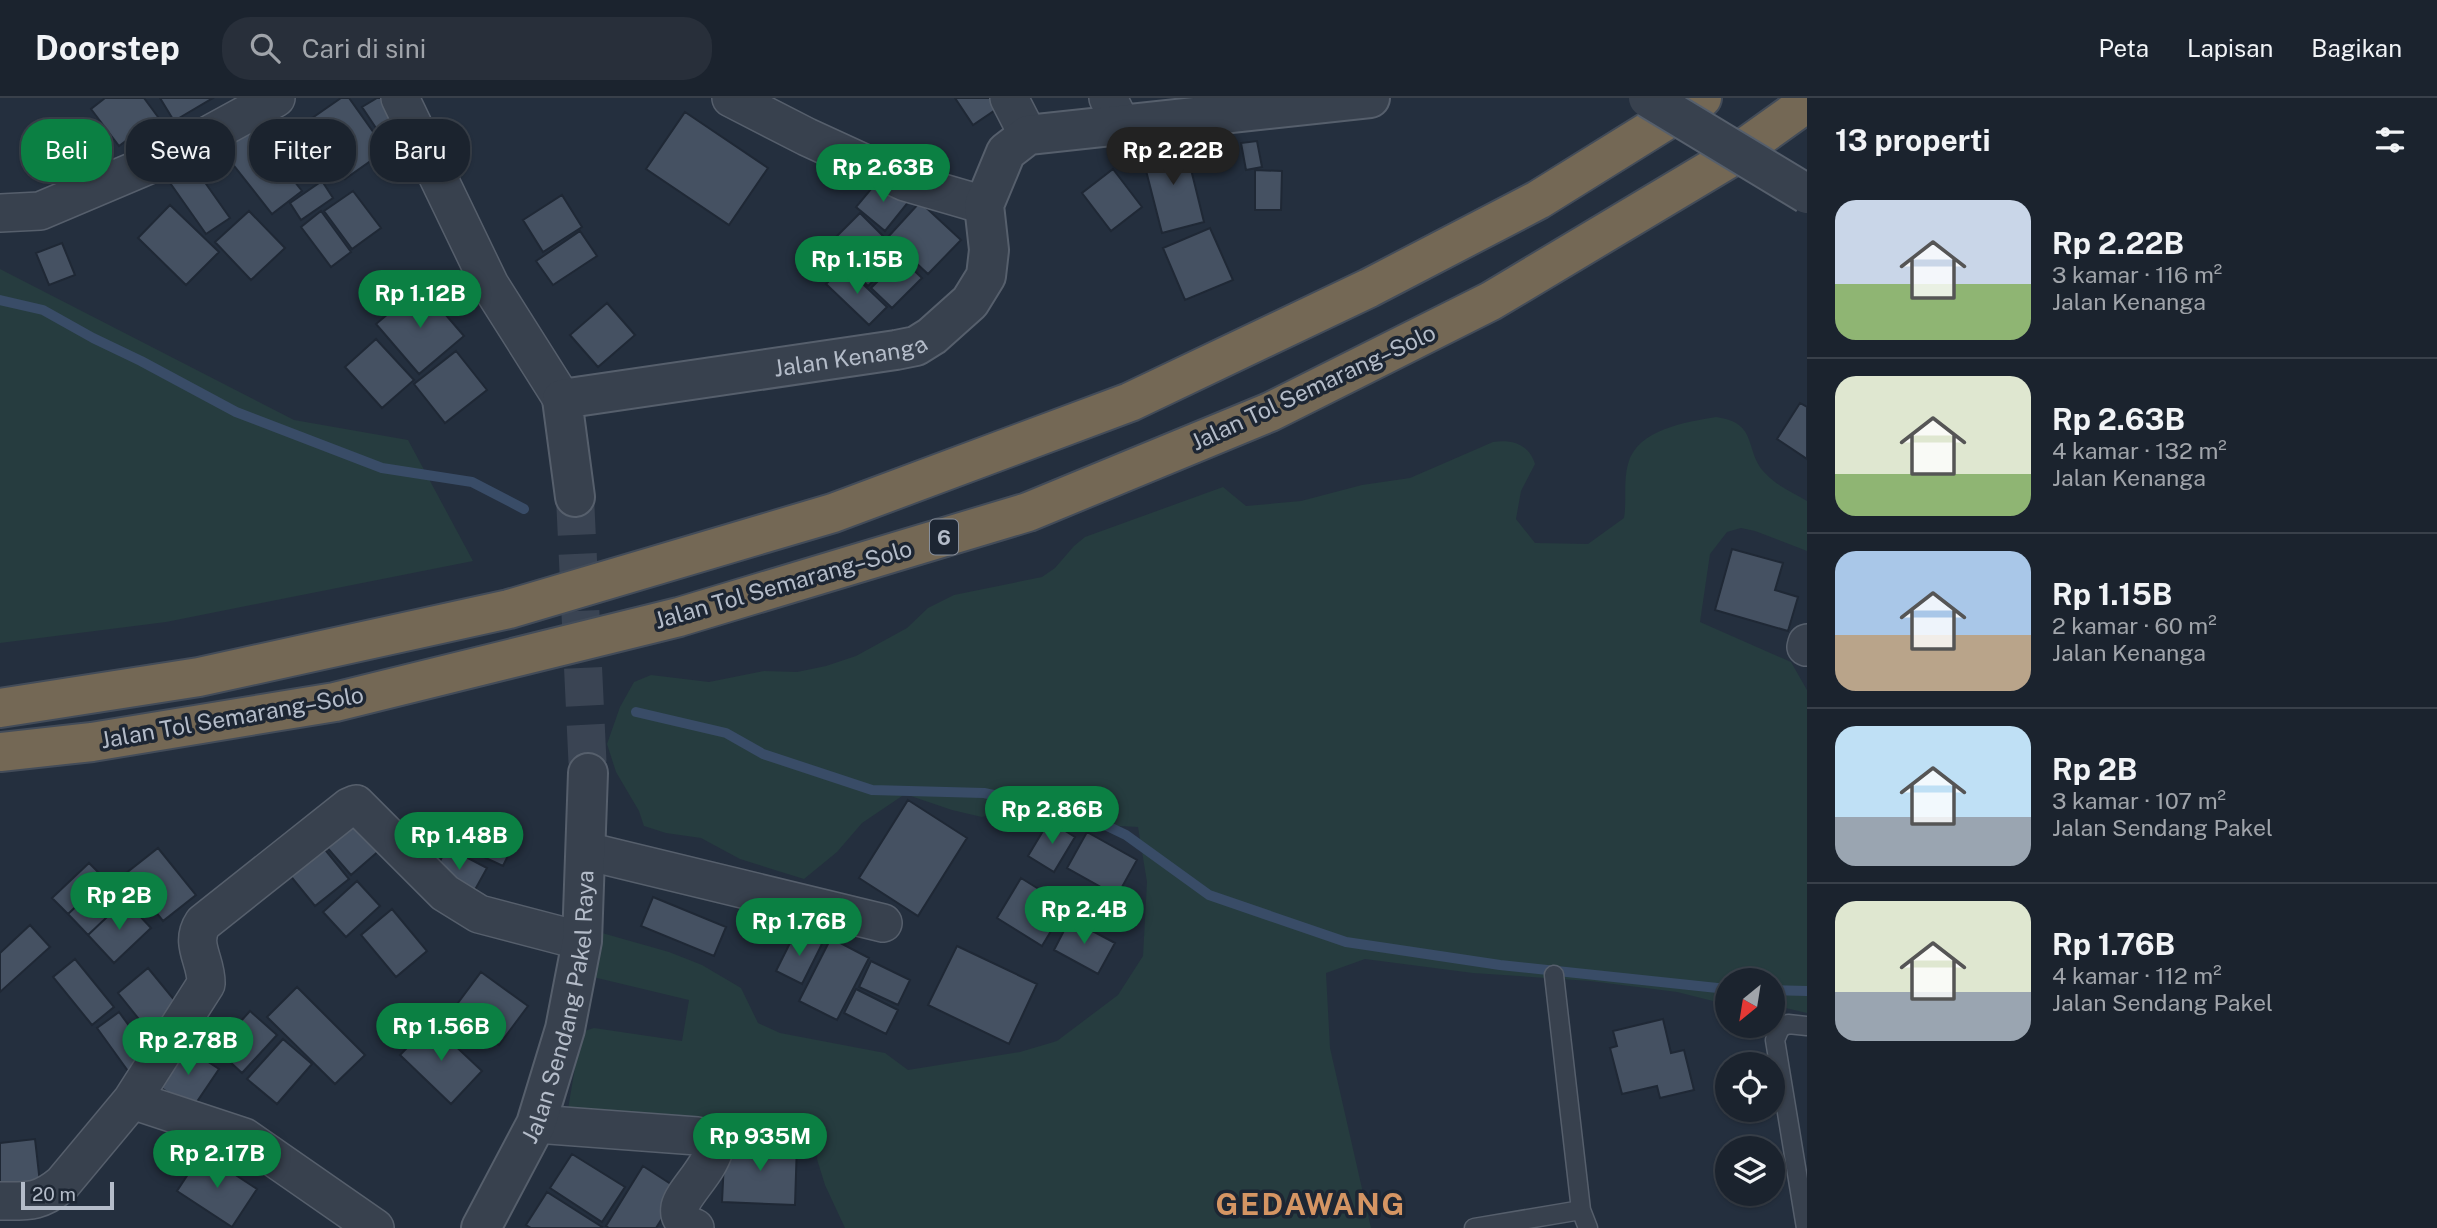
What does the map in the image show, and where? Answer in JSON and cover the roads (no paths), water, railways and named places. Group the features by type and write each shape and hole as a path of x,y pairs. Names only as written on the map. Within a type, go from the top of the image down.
{"highway":[{"name":"Jalan Tol Semarang–Solo","path":"0,708 199,677 509,609 832,513 1130,402 1181,378 1369,288 1538,200 1702,98"},
{"name":"Jalan Tol Semarang–Solo","path":"0,752 92,742 335,702 679,617 1028,512 1270,412 1491,302 1730,158 1807,103"}],"street":[{"path":"0,213 40,211 170,156 276,98"},
{"path":"400,98 490,285 562,399 575,497"},
{"path":"731,98 905,182 984,205"},
{"path":"1009,98 1028,135 1115,112 1370,98"},
{"path":"1648,98 1807,194"},
{"name":"Jalan Kenanga","path":"562,399 916,346 932,336 970,302 986,276 989,250 984,205 1006,152 1028,135"},
{"name":"Jalan Sendang Pakel Raya","path":"481,1228 536,1124 565,1030 582,941 588,773"},
{"path":"0,1201 30,1201 48,1196 62,1184 132,1100 206,984 207,974 198,947 197,932 204,923 349,807 356,804 361,807 445,893 479,914 582,941"},
{"path":"586,851 883,923"},
{"path":"132,1100 244,1137 375,1228"},
{"path":"536,1124 697,1136 703,1139 714,1150 710,1163 680,1206 680,1216 685,1223 695,1228"}],"lane":[{"path":"1555,975 1581,1210 1588,1228"},
{"path":"1806,1228 1776,1040 1780,1028 1788,1024 1807,1026"},
{"path":"1474,1228 1581,1210"}],"waterway":[{"path":"0,300 43,310 236,412 382,468 472,482 524,509"},
{"path":"636,712 726,733 763,754 872,790 984,793 1012,799 1055,801 1126,835 1209,895 1346,942 1500,965 1715,988"},
{"path":"1785,990 1807,991"}],"tunnel":[{"path":"575,497 588,773"}],"district":[{"name":"GEDAWANG","path":"1311,1204"}]}
